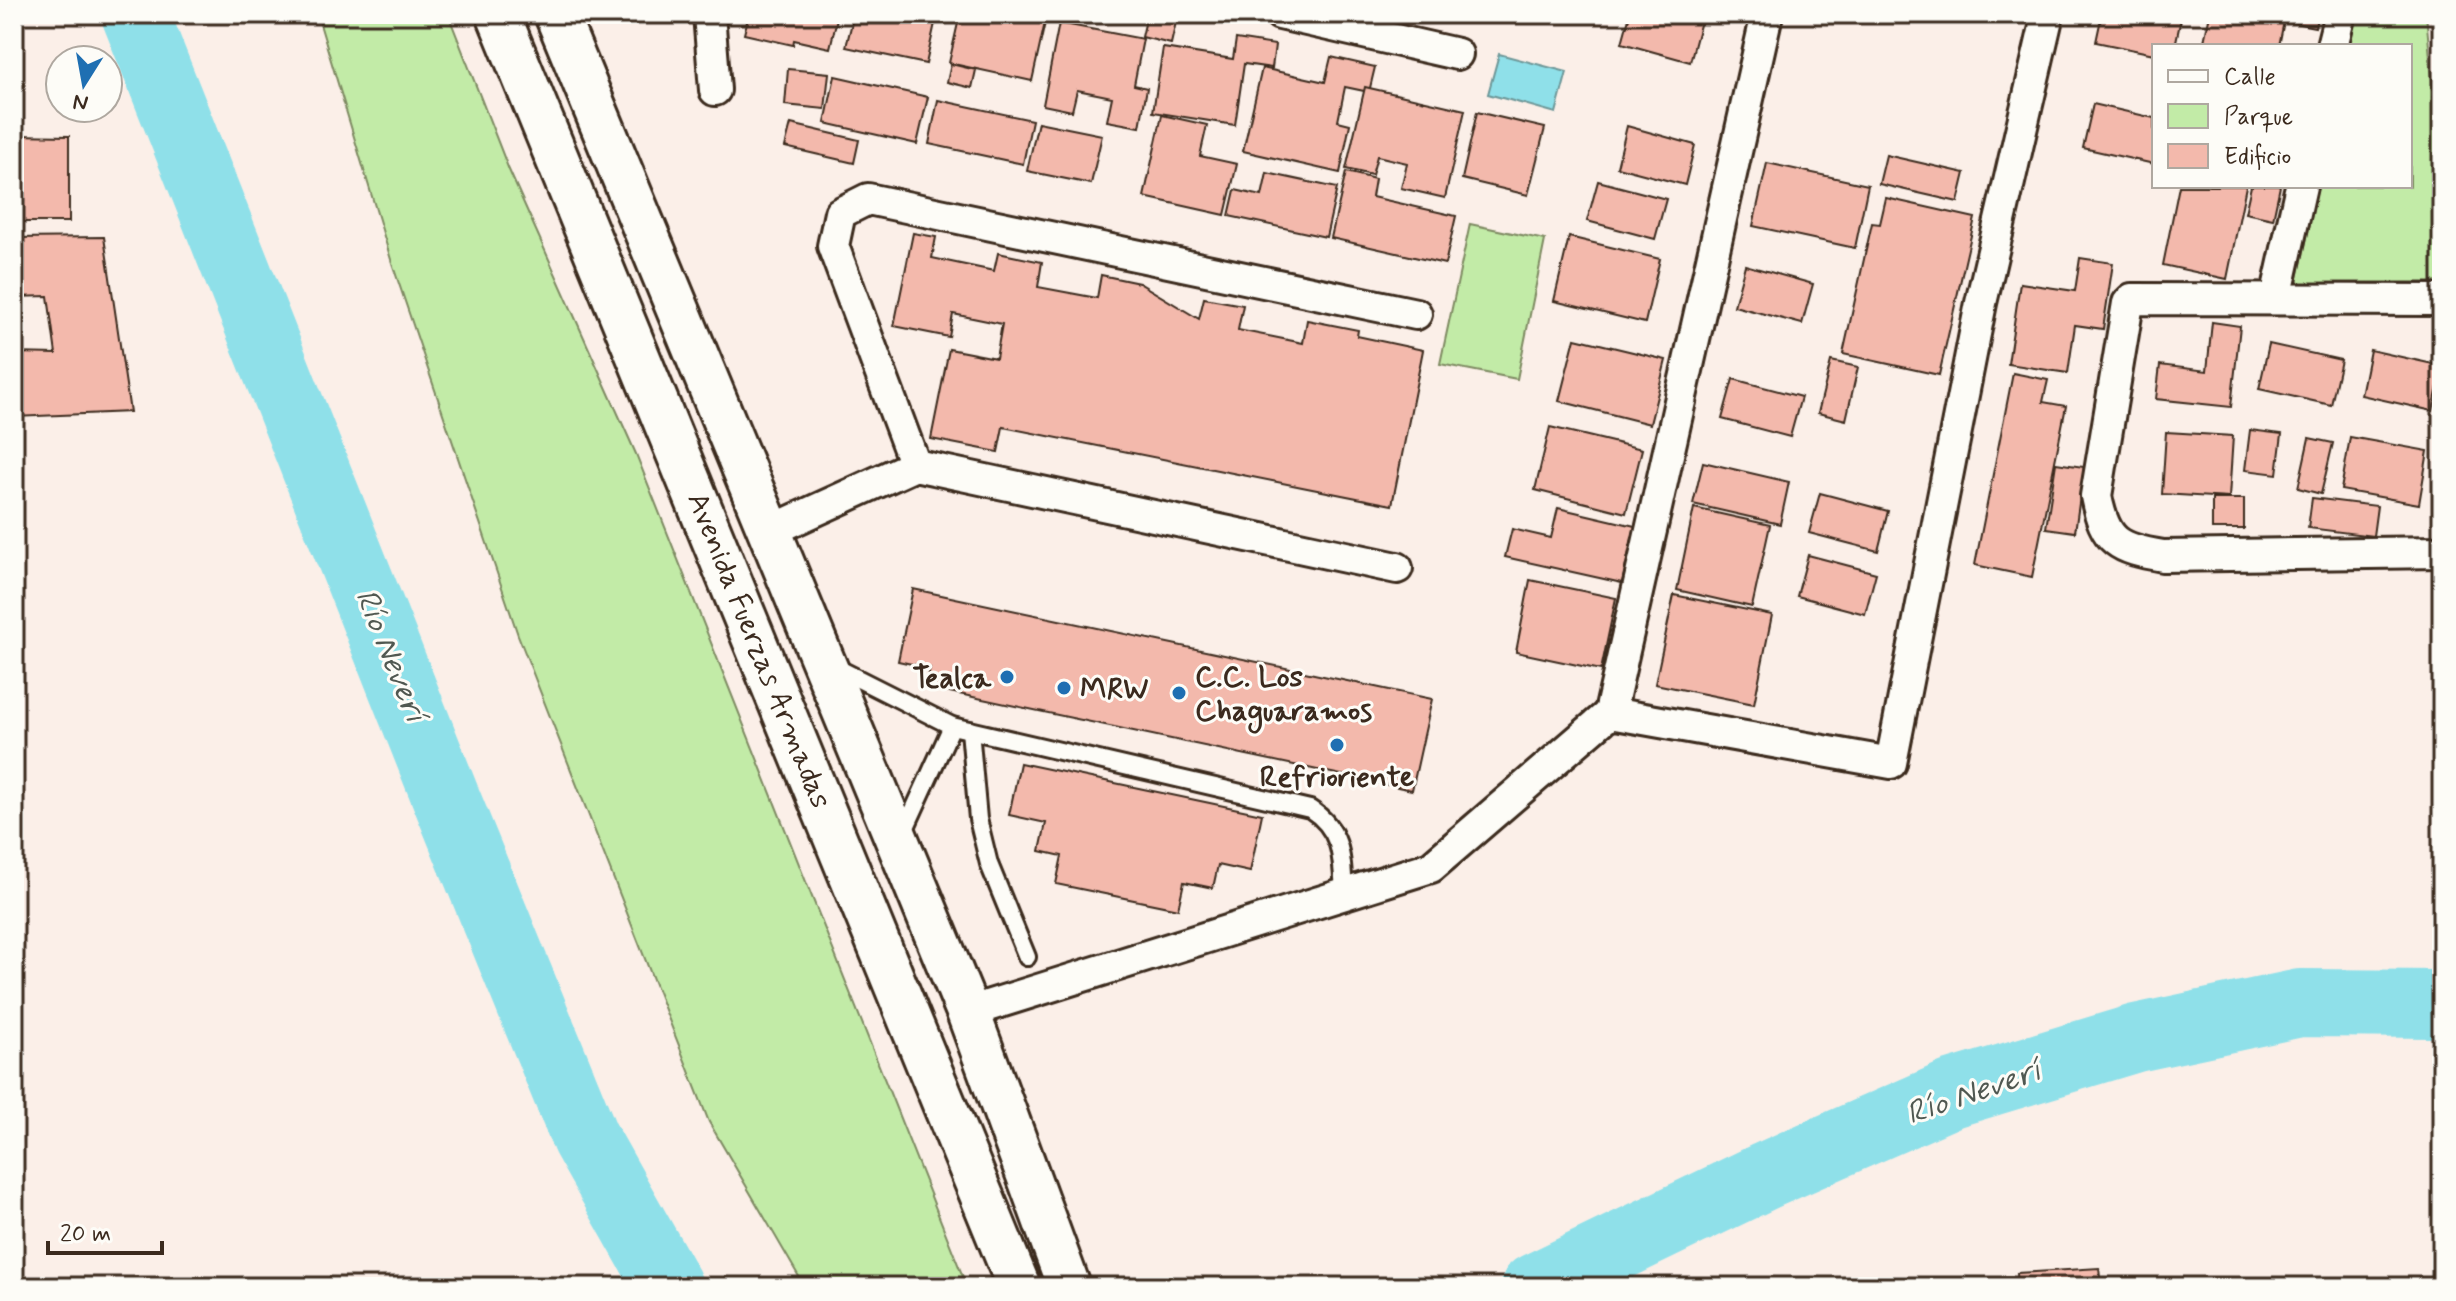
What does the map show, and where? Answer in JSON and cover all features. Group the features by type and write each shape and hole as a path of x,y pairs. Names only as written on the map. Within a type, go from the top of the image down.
{"street":[{"name":"Avenida Fuerzas Armadas","path":"498,14 1019,1287"},
{"name":"Avenida Fuerzas Armadas","path":"556,14 968,1012 1066,1279"},
{"path":"709,14 715,90"},
{"path":"1280,14 1457,54"},
{"path":"968,1012 1431,867 1610,713 1767,14"},
{"path":"1610,713 1892,762 1981,303 2048,14"},
{"path":"2332,44 2340,14"},
{"path":"2276,298 2301,188"},
{"path":"915,465 833,246 840,213 868,199 1416,314"},
{"path":"2442,300 2136,298 2129,301 2096,496 2107,534 2125,547 2163,556 2442,552"},
{"path":"768,532 915,465 1397,568"}],"lane":[{"path":"821,660 952,726 1310,809 1326,819 1342,846 1344,895"},
{"path":"899,843 952,726"},
{"path":"970,730 978,819 989,864 1027,957"}],"green space":[{"path":"317,14 448,14 509,170 636,454 967,1287 805,1287 709,1122 518,635 392,263"},
{"path":"2356,14 2426,14 2442,189 2442,282 2297,283 2318,188 2412,188 2412,44 2349,44"},
{"path":"1470,224 1545,240 1517,379 1440,364"}],"water":[{"path":"1499,54 1567,72 1556,113 1488,94"}],"building":[{"path":"623,14 679,14 679,22 624,21"},
{"path":"749,14 838,14 830,48 794,40 793,45 744,34"},
{"path":"854,14 937,14 926,64 846,47"},
{"path":"960,14 1028,14 1046,18 1032,81 949,63"},
{"path":"1047,14 1073,14 1065,26"},
{"path":"1630,14 1672,14 1701,21 1690,62 1622,43"},
{"path":"2102,14 2182,14 2175,44 2152,44 2152,54 2096,42"},
{"path":"2210,14 2318,14 2315,27 2284,21 2279,44 2203,44"},
{"path":"1147,15 1176,22 1171,44 1142,37"},
{"path":"1059,23 1143,39 1134,85 1147,88 1140,127 1107,121 1112,97 1077,90 1072,111 1043,105"},
{"path":"1236,39 1275,45 1272,68 1244,64 1235,125 1153,112 1163,48 1233,59"},
{"path":"1331,57 1375,67 1369,92 1345,87 1338,121 1350,124 1340,173 1243,151 1262,68 1325,82"},
{"path":"951,64 976,70 972,88 947,82"},
{"path":"788,69 829,73 825,109 785,105"},
{"path":"835,76 928,97 917,144 825,123"},
{"path":"1365,87 1465,110 1445,198 1401,188 1407,163 1377,156 1372,175 1346,169"},
{"path":"938,100 1032,120 1023,164 929,144"},
{"path":"2093,104 2152,118 2152,164 2083,148"},
{"path":"1477,112 1545,128 1528,195 1462,179"},
{"path":"1162,115 1207,125 1200,156 1237,164 1225,215 1144,197"},
{"path":"1038,122 1102,135 1091,184 1027,171"},
{"path":"791,124 859,140 854,163 785,147"},
{"path":"1627,126 1695,145 1685,185 1617,167"},
{"path":"14,135 69,136 69,222 14,222"},
{"path":"1886,155 1965,173 1958,202 1879,184"},
{"path":"1767,163 1868,185 1855,248 1753,226"},
{"path":"1346,172 1375,179 1372,197 1456,216 1445,264 1331,238"},
{"path":"1267,173 1337,188 1326,237 1229,216 1235,190 1262,196"},
{"path":"1598,181 1666,199 1655,239 1587,221"},
{"path":"2179,188 2246,188 2227,279 2163,265"},
{"path":"2251,188 2280,188 2273,219 2245,213"},
{"path":"1886,198 1975,218 1939,375 1843,354 1872,223 1880,224"},
{"path":"913,233 936,237 932,258 994,271 998,253 1042,262 1038,287 1097,298 1101,275 1139,283 1199,319 1204,298 1243,305 1238,330 1303,343 1307,320 1358,330 1357,336 1423,350 1392,505 1003,427 998,452 931,439 949,349 996,358 1002,324 953,314 949,337 894,326"},
{"path":"104,237 130,412 14,417 14,353 56,354 48,296 14,297 14,238"},
{"path":"1569,237 1660,259 1645,323 1554,301"},
{"path":"2080,258 2113,263 2103,329 2075,325 2068,373 2008,364 2020,283 2075,291"},
{"path":"1745,265 1813,284 1802,324 1734,306"},
{"path":"2212,322 2240,326 2231,407 2156,399 2160,365 2207,371"},
{"path":"1575,338 1666,360 1650,424 1559,401"},
{"path":"2269,344 2341,360 2331,405 2259,389"},
{"path":"2370,350 2442,366 2433,411 2361,395"},
{"path":"1831,361 1858,367 1846,420 1818,413"},
{"path":"2013,373 2048,380 2043,402 2066,406 2032,577 1975,565"},
{"path":"1733,379 1801,397 1790,437 1722,419"},
{"path":"1550,427 1642,449 1626,513 1535,490"},
{"path":"2250,430 2282,434 2277,474 2245,470"},
{"path":"2166,432 2233,436 2229,498 2162,494"},
{"path":"2350,437 2428,451 2419,504 2341,490"},
{"path":"2309,438 2333,443 2321,494 2298,488"},
{"path":"1703,462 1789,482 1780,524 1693,504"},
{"path":"2056,463 2084,467 2075,532 2046,528"},
{"path":"1820,493 1888,511 1878,551 1809,533"},
{"path":"2312,498 2377,506 2373,536 2308,528"},
{"path":"2212,499 2244,499 2244,529 2212,529"},
{"path":"1558,508 1635,526 1622,583 1505,557 1512,529 1551,538"},
{"path":"1694,508 1770,525 1752,607 1677,590"},
{"path":"1808,555 1876,573 1865,614 1797,596"},
{"path":"1530,580 1616,598 1601,670 1516,652"},
{"name":"C.C. Los Chaguaramos","path":"913,589 1432,699 1412,790 926,687 930,668 898,661"},
{"path":"1674,595 1772,615 1754,704 1655,684"},
{"name":"C.C. Los Chaguaramos","path":"1020,763 1262,814 1250,872 1218,865 1213,888 1184,882 1178,909 1056,884 1062,856 1040,851 1046,823 1009,815"},
{"path":"2099,1268 2101,1287 2018,1287 2017,1273"}],"waterway":[{"name":"Río Neverí","path":"135,14 446,798 585,1138 669,1287"},
{"name":"Río Neverí","path":"1535,1287 1765,1176 1951,1094 2136,1038 2300,1003 2442,1004"}],"place":[{"name":"Tealca","path":"1007,677"},
{"name":"MRW","path":"1064,688"},
{"name":"C.C. Los Chaguaramos","path":"1179,693"},
{"name":"Refrioriente","path":"1337,745"}]}
